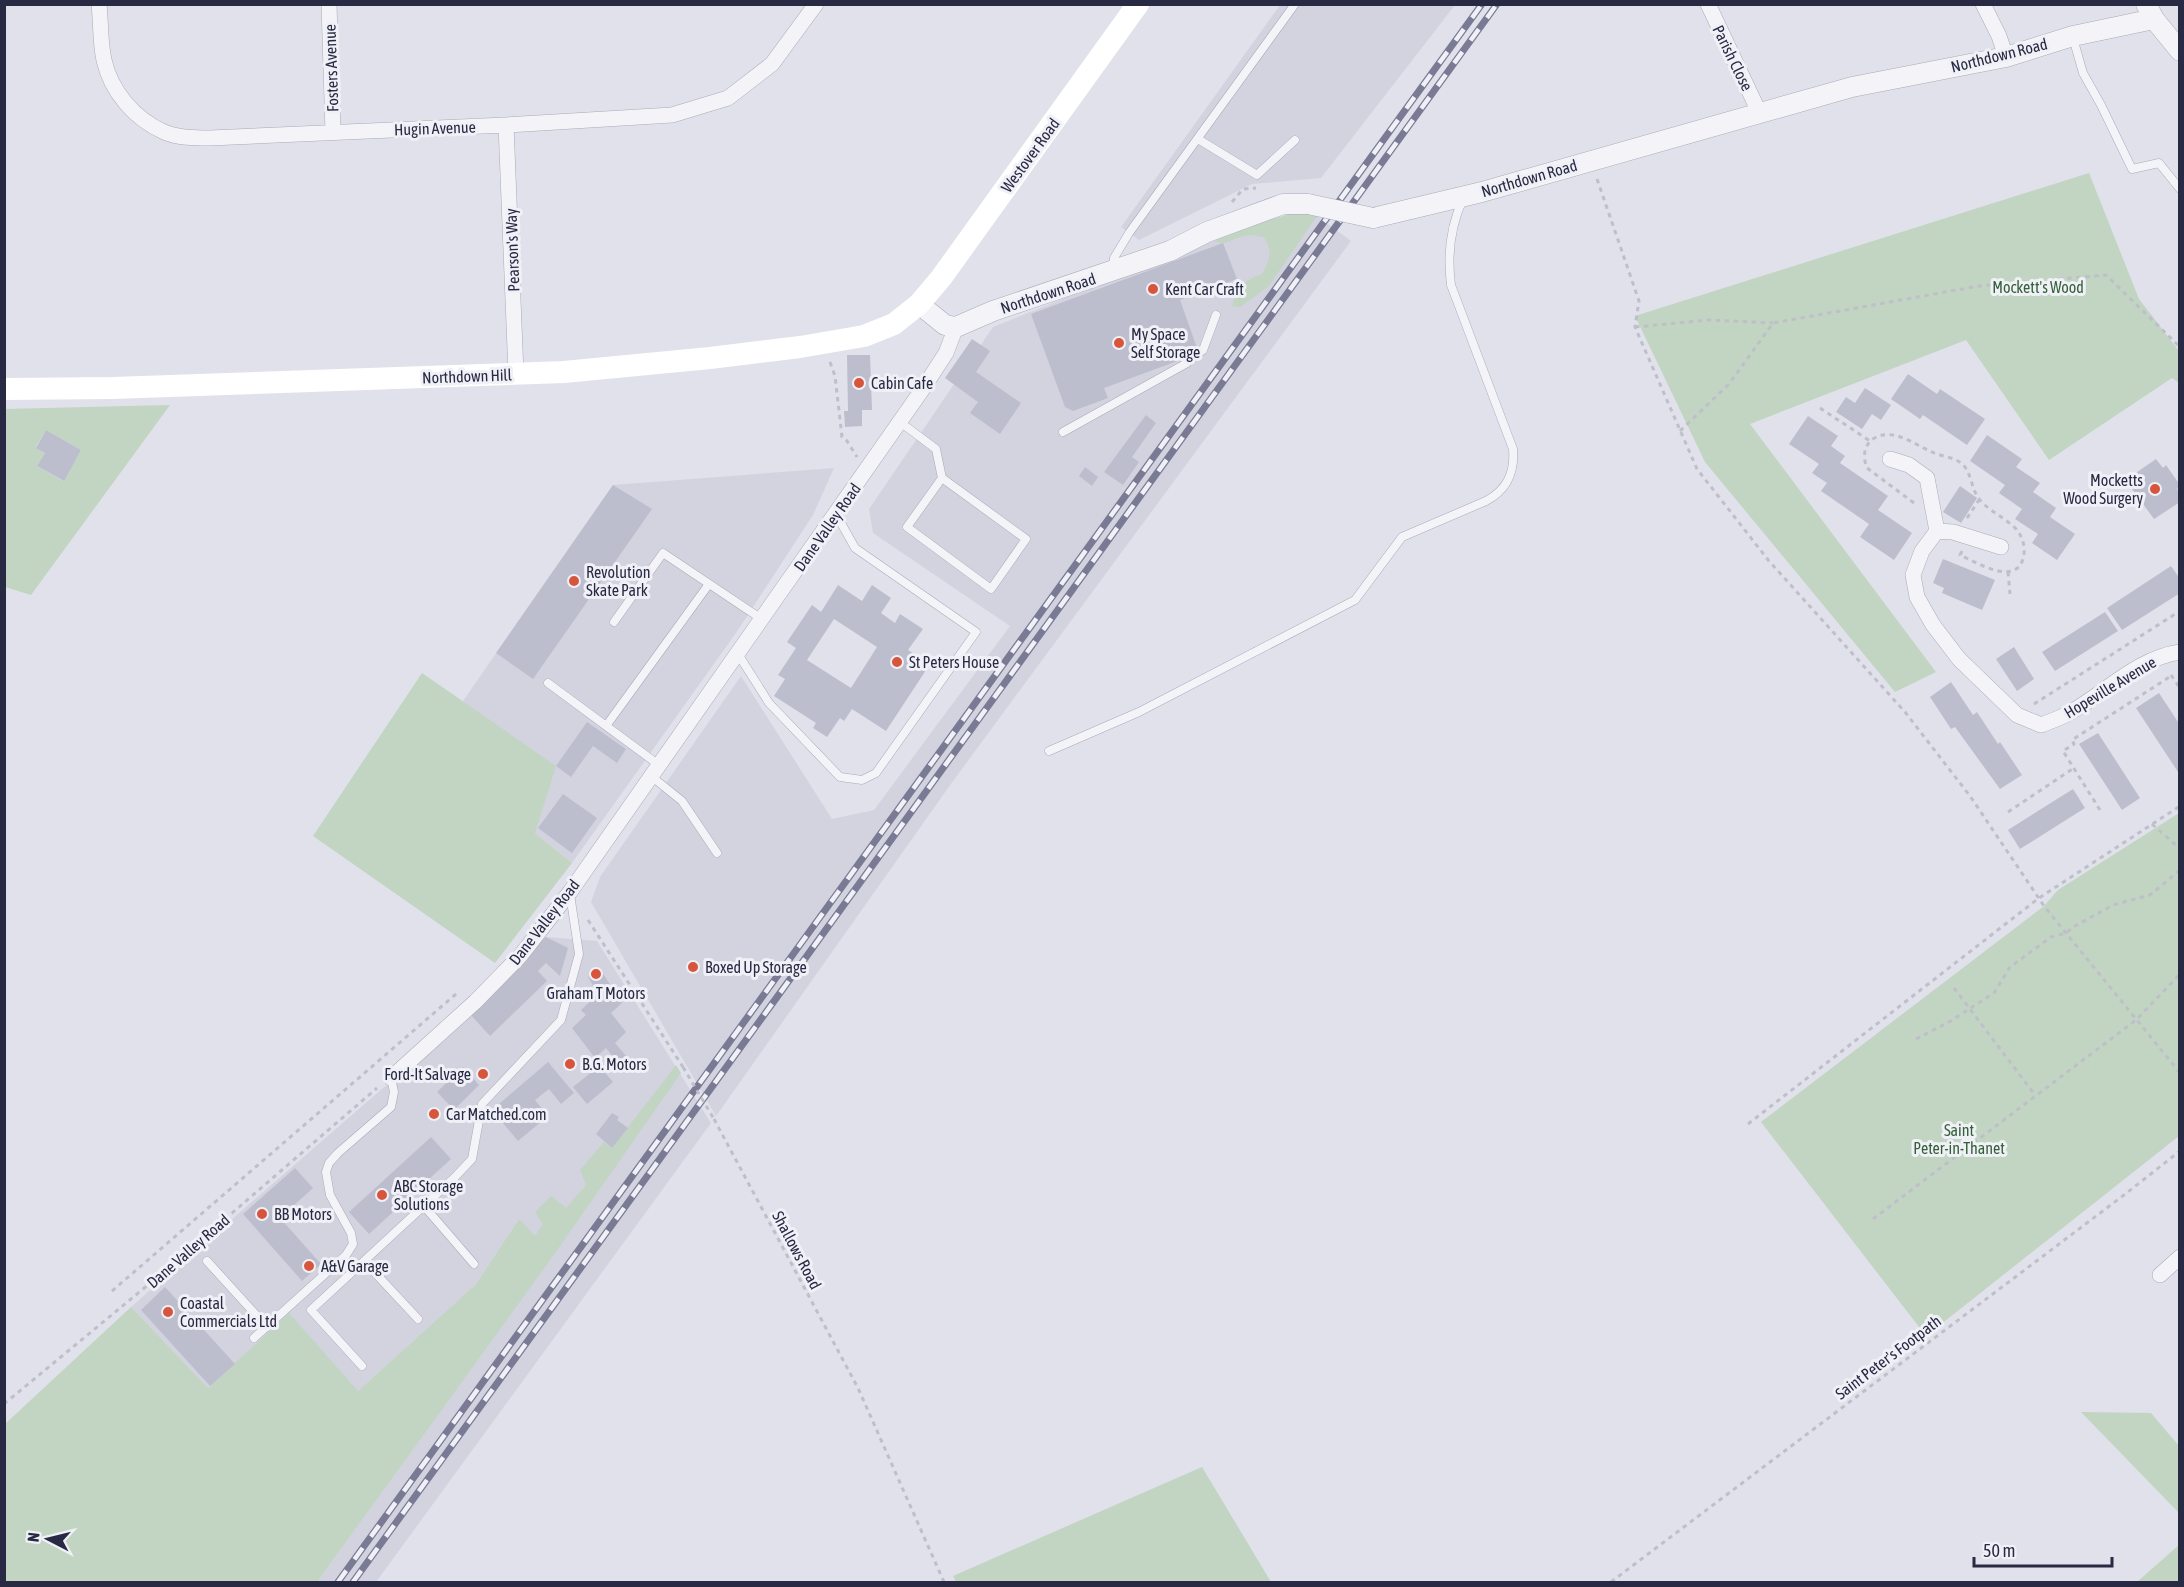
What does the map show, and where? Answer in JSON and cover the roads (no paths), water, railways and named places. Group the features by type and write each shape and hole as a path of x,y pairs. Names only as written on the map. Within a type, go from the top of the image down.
{"main road":[{"name":"Westover Road","path":"919,304 941,278 1138,4"},
{"name":"Northdown Hill","path":"4,389 113,388 626,368 822,344 864,336 894,324 919,304"}],"street":[{"name":"Hugin Avenue","path":"99,4 104,60 113,83 126,105 144,120 166,132 188,137 507,125 672,115 728,98 772,64 816,4"},
{"name":"Fosters Avenue","path":"329,4 333,132"},
{"name":"Parish Close","path":"1708,4 1759,112"},
{"path":"1983,4 1999,36 2006,57"},
{"path":"2150,12 2178,46"},
{"name":"Northdown Road","path":"956,327 993,311 1170,251 1207,232 1283,204 1308,204 1373,218 1464,196 1852,87 2006,57 2150,12"},
{"name":"Pearson's Way","path":"507,125 516,374"},
{"path":"919,304 945,325 956,327"},
{"name":"Dane Valley Road","path":"390,1078 475,1002 521,955 570,892 900,422 946,353 956,327"},
{"path":"1890,459 1909,465 1927,478 1936,525 2001,547"},
{"name":"Hopeville Avenue","path":"1936,525 1922,551 1913,575 1917,597 1933,625 1959,659 2017,715 2041,725 2070,713 2143,665 2166,654 2180,652"},
{"path":"2160,1275 2178,1260"}],"lane":[{"path":"1113,271 1114,258 1129,233 1295,4"},
{"path":"2073,36 2083,73 2132,168 2159,163 2180,189"},
{"path":"1198,139 1257,175 1295,140"},
{"path":"1049,751 1139,712 1355,600 1402,537 1494,497 1507,484 1513,467 1513,449 1451,285 1450,238 1464,196"},
{"path":"1064,432 1188,363 1203,350 1216,315"},
{"path":"900,422 936,449 942,478 1026,539 991,588 907,527 942,478"},
{"path":"738,654 770,703 840,777 862,780 876,773 976,632 855,548 836,514"},
{"path":"614,622 663,553 763,620"},
{"path":"606,726 709,584"},
{"path":"548,683 606,726 655,771 682,801 717,852"},
{"path":"362,1366 311,1310 472,1159 482,1104 561,1020 579,954 570,892"},
{"path":"254,1338 346,1255 353,1244 351,1233 330,1195 326,1172 329,1163 338,1154 391,1107 394,1092 390,1078"},
{"path":"424,1206 474,1264"},
{"path":"207,1261 267,1327"},
{"path":"364,1261 418,1319"}],"railway":[{"path":"338,1582 1482,4"},
{"path":"353,1582 1497,4"}],"place":[{"name":"Kent Car Craft","path":"1153,289"},
{"name":"My Space Self Storage","path":"1119,343"},
{"name":"Cabin Cafe","path":"859,383"},
{"name":"Mocketts Wood Surgery","path":"2155,489"},
{"name":"Revolution Skate Park","path":"574,581"},
{"name":"St Peters House","path":"897,662"},
{"name":"Boxed Up Storage","path":"693,967"},
{"name":"Graham T Motors","path":"596,974"},
{"name":"B.G. Motors","path":"570,1064"},
{"name":"Ford-It Salvage","path":"483,1074"},
{"name":"Car Matched.com","path":"434,1114"},
{"name":"ABC Storage Solutions","path":"382,1195"},
{"name":"BB Motors","path":"262,1214"},
{"name":"A&V Garage","path":"309,1266"},
{"name":"Coastal Commercials Ltd","path":"168,1312"}],"park label":[{"name":"Mockett's Wood","path":"2038,287"},
{"name":"Saint Peter-in-Thanet","path":"1959,1139"}]}
